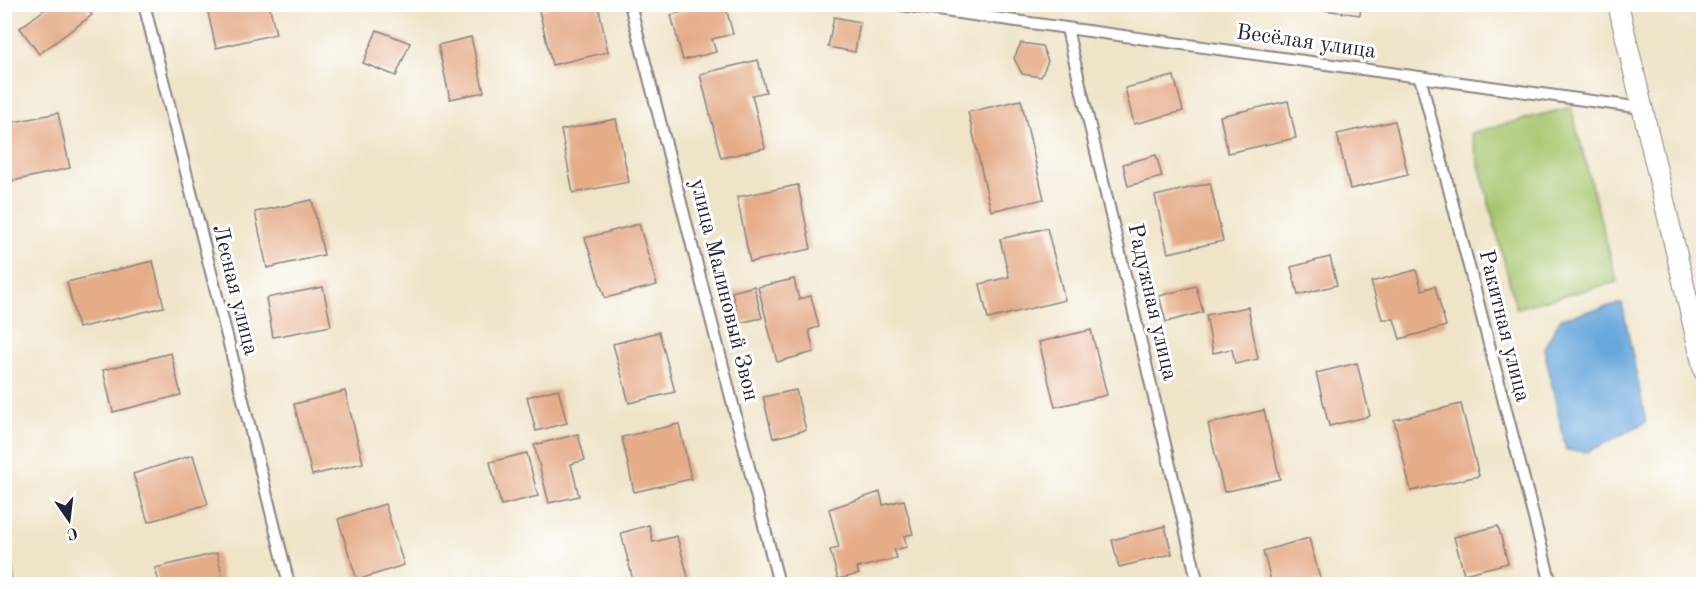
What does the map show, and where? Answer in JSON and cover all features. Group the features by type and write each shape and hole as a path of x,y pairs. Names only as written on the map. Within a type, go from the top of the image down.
{"street":[{"path":"1618,4 1704,371"}],"lane":[{"name":"Лесная улица","path":"144,4 289,585"},
{"name":"улица Малиновый Звон","path":"630,4 779,585"},
{"name":"Весёлая улица","path":"894,4 1642,108"},
{"name":"Радужная улица","path":"1067,28 1198,585"},
{"name":"Ракитная улица","path":"1420,77 1551,585"}],"green space":[{"path":"1571,107 1617,282 1516,308 1471,133"},
{"path":"5,531 15,584 5,584"}],"water":[{"path":"1622,303 1646,422 1588,452 1566,450 1544,348 1561,318"}],"building":[{"path":"52,4 84,4 92,15 39,54 20,28"},
{"path":"206,4 269,4 276,34 216,48"},
{"path":"562,4 598,4 608,52 552,65 539,10"},
{"path":"710,4 725,4 733,34 712,39 716,52 683,60 671,15"},
{"path":"1317,4 1361,4 1360,15 1317,9"},
{"path":"834,17 860,22 855,52 828,47"},
{"path":"377,30 410,43 396,76 363,63"},
{"path":"471,37 484,92 450,99 438,45"},
{"path":"1021,43 1042,46 1048,61 1041,77 1022,74 1014,58"},
{"path":"758,60 766,92 752,95 765,148 721,158 700,74"},
{"path":"1174,76 1183,111 1134,124 1125,88"},
{"path":"1021,100 1044,199 991,211 968,112"},
{"path":"1288,101 1296,138 1228,153 1220,116"},
{"path":"58,113 70,168 13,181 4,141 4,124"},
{"path":"616,119 629,182 573,193 561,130"},
{"path":"1395,121 1408,175 1350,189 1337,134"},
{"path":"1156,155 1162,177 1128,186 1123,164"},
{"path":"1210,183 1223,241 1168,253 1155,196"},
{"path":"798,185 811,249 750,262 737,197"},
{"path":"312,200 324,255 267,268 255,212"},
{"path":"639,224 657,285 605,298 585,238"},
{"path":"1047,228 1065,300 988,319 980,284 1009,277 1000,239"},
{"path":"1330,257 1337,285 1298,295 1291,267"},
{"path":"153,261 164,307 78,328 67,282"},
{"path":"1416,270 1422,290 1435,286 1446,326 1400,339 1394,319 1382,319 1371,282"},
{"path":"794,279 799,299 811,296 819,327 809,330 814,352 777,362 758,287"},
{"path":"754,286 762,318 739,323 732,292"},
{"path":"1196,286 1203,312 1166,322 1159,296"},
{"path":"323,287 331,326 273,337 266,298"},
{"path":"1248,307 1258,359 1235,364 1232,349 1213,353 1206,315"},
{"path":"1091,330 1107,395 1055,407 1039,342"},
{"path":"659,332 675,392 629,403 613,344"},
{"path":"171,353 181,395 113,412 103,370"},
{"path":"1357,363 1370,416 1329,426 1316,373"},
{"path":"558,389 567,423 536,431 527,397"},
{"path":"796,390 806,430 773,438 763,397"},
{"path":"345,391 363,463 312,475 294,404"},
{"path":"1461,404 1479,476 1411,491 1394,420"},
{"path":"1264,410 1280,479 1224,492 1208,424"},
{"path":"679,424 691,479 634,492 622,437"},
{"path":"578,434 585,460 571,464 579,496 549,503 534,445"},
{"path":"527,453 538,496 501,505 490,462"},
{"path":"193,455 208,504 148,522 133,474"},
{"path":"880,492 883,505 904,500 913,534 904,536 907,547 894,550 897,558 857,568 859,574 838,579 830,550 839,548 829,509"},
{"path":"385,504 404,565 357,580 338,519"},
{"path":"649,525 653,542 677,536 690,584 634,584 621,533"},
{"path":"1165,526 1172,554 1119,567 1112,540"},
{"path":"1498,526 1508,563 1464,574 1454,537"},
{"path":"1309,538 1321,582 1272,584 1263,551"},
{"path":"217,553 224,584 159,584 155,568"}]}
